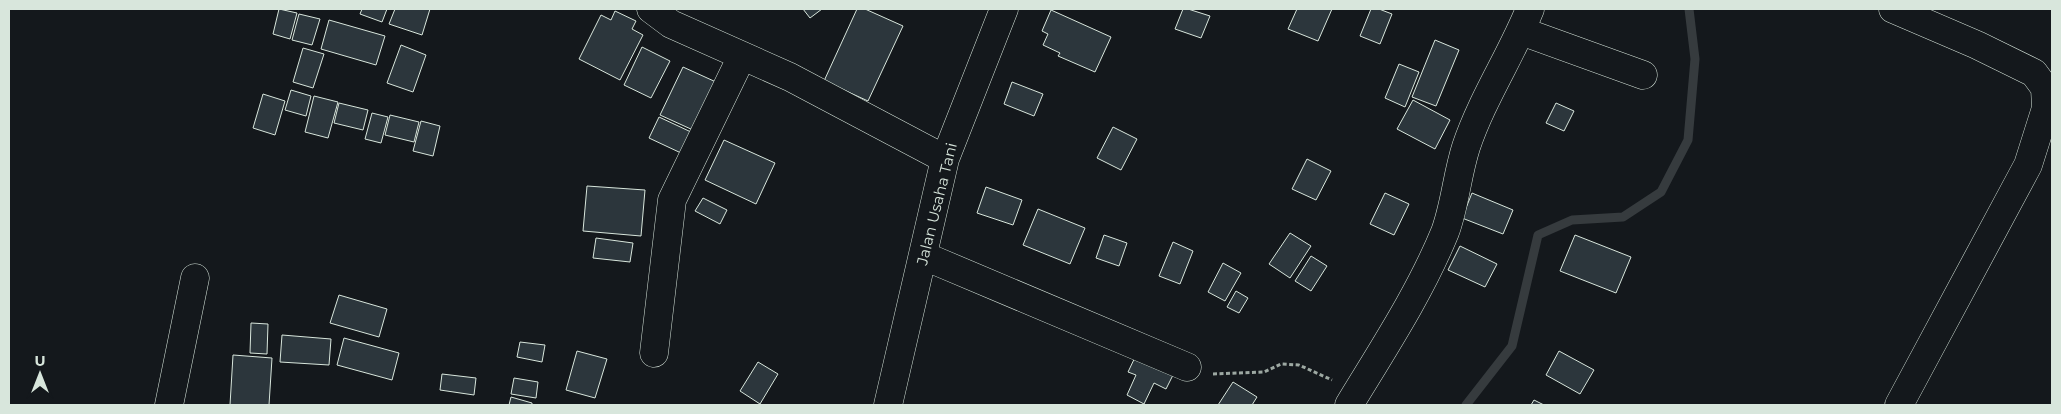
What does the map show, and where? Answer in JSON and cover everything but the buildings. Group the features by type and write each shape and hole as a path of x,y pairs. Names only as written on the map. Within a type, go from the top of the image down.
{"street":[{"path":"651,9 671,24 790,78 945,160"},
{"name":"Jalan Usaha Tani","path":"888,405 945,160 1004,9"},
{"path":"1893,9 1977,45 2034,73 2045,88 2046,108 2028,165 1899,405"},
{"path":"1353,398 1412,299 1445,231 1466,147 1525,20 1643,75"},
{"path":"654,353 672,200 742,56"},
{"path":"924,256 1187,367"},
{"path":"169,405 195,278"}],"path":[{"path":"1187,367 1214,374 1264,372 1281,364 1299,366 1353,398"}],"waterway":[{"path":"1466,405 1512,346 1538,235 1572,220 1623,217 1661,192 1688,140 1695,59 1689,9"}]}
